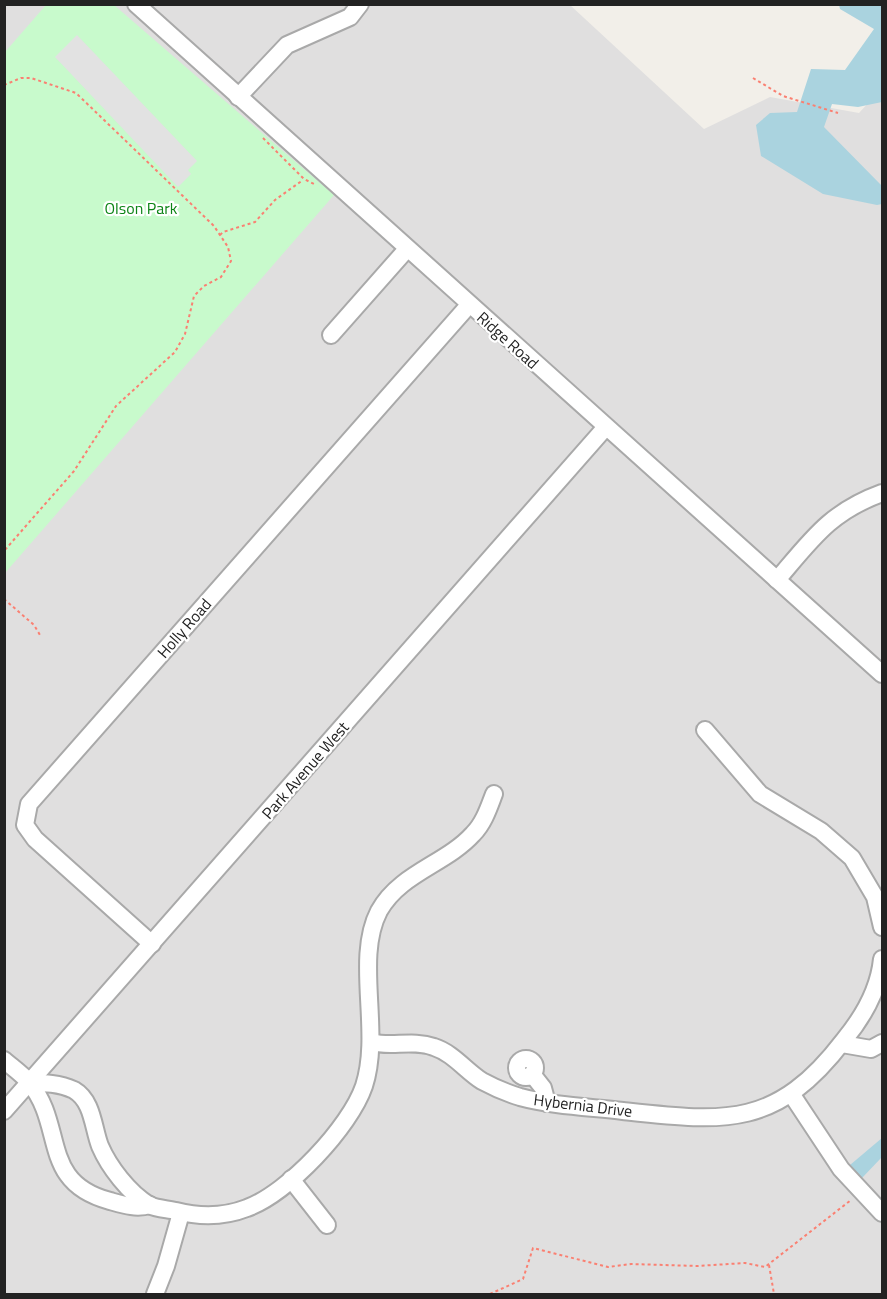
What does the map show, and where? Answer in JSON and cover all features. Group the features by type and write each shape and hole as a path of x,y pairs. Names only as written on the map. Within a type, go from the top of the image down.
{"street":[{"name":"Ridge Road","path":"135,4 605,428 882,674"},
{"path":"238,97 287,45 350,17 360,4"},
{"path":"332,335 406,249"},
{"name":"Holly Road","path":"152,944 35,839 25,825 29,804 469,305"},
{"name":"Park Avenue West","path":"4,1111 605,428"},
{"path":"777,580 816,535 843,510 882,493"},
{"path":"705,730 760,794 820,831 852,858 875,897 882,927"},
{"path":"59,1049 58,1073 79,1098 101,1148 122,1180 150,1205 204,1216 231,1214 250,1208 272,1195 336,1136 355,1106 364,1086 372,1042 369,961 371,934 380,910 397,887 453,851 473,834 494,794"},
{"name":"Hybernia Drive","path":"372,1042 426,1044 438,1048 478,1077 519,1096 547,1103 719,1119 757,1111 792,1095 827,1063 860,1021 874,992 882,959"},
{"path":"842,1044 871,1049 882,1043"},
{"path":"4,1060 29,1083 48,1122 68,1179 87,1194 109,1201 139,1209 150,1205"},
{"path":"532,1074 543,1088 547,1103"},
{"path":"29,1083 56,1083 79,1098"},
{"path":"792,1095 841,1169 882,1213"},
{"path":"291,1179 327,1225"},
{"path":"109,1201 122,1180"},
{"path":"154,1294 166,1266 181,1213"}],"path":[{"path":"4,85 21,78 31,78 76,93 220,235 231,254 229,267 221,277 204,286 194,296 185,334 176,352 116,406 74,471 4,551"},
{"path":"753,78 783,96 838,113"},
{"path":"220,235 255,222 275,200 304,179"},
{"path":"4,599 34,625 40,635"},
{"path":"490,1294 523,1279 533,1248 608,1267 653,1264 769,1265 827,1221 857,1188"},
{"path":"769,1265 774,1294"}],"shaded area":[{"path":"5,5 570,5 704,129 770,97 859,113 882,88 882,1294 5,1294"},
{"path":"77,35 197,161 188,170 191,174 178,187 55,57"}],"green space":[{"name":"Olson Park","path":"46,5 114,5 334,195 5,573 5,52"}],"water":[{"path":"839,5 882,5 882,102 858,107 832,104 824,127 882,186 882,204 877,205 823,194 761,156 756,125 770,113 797,112 811,69 845,70 874,29 840,9"},
{"path":"882,1138 882,1157 861,1179 850,1165"}]}
